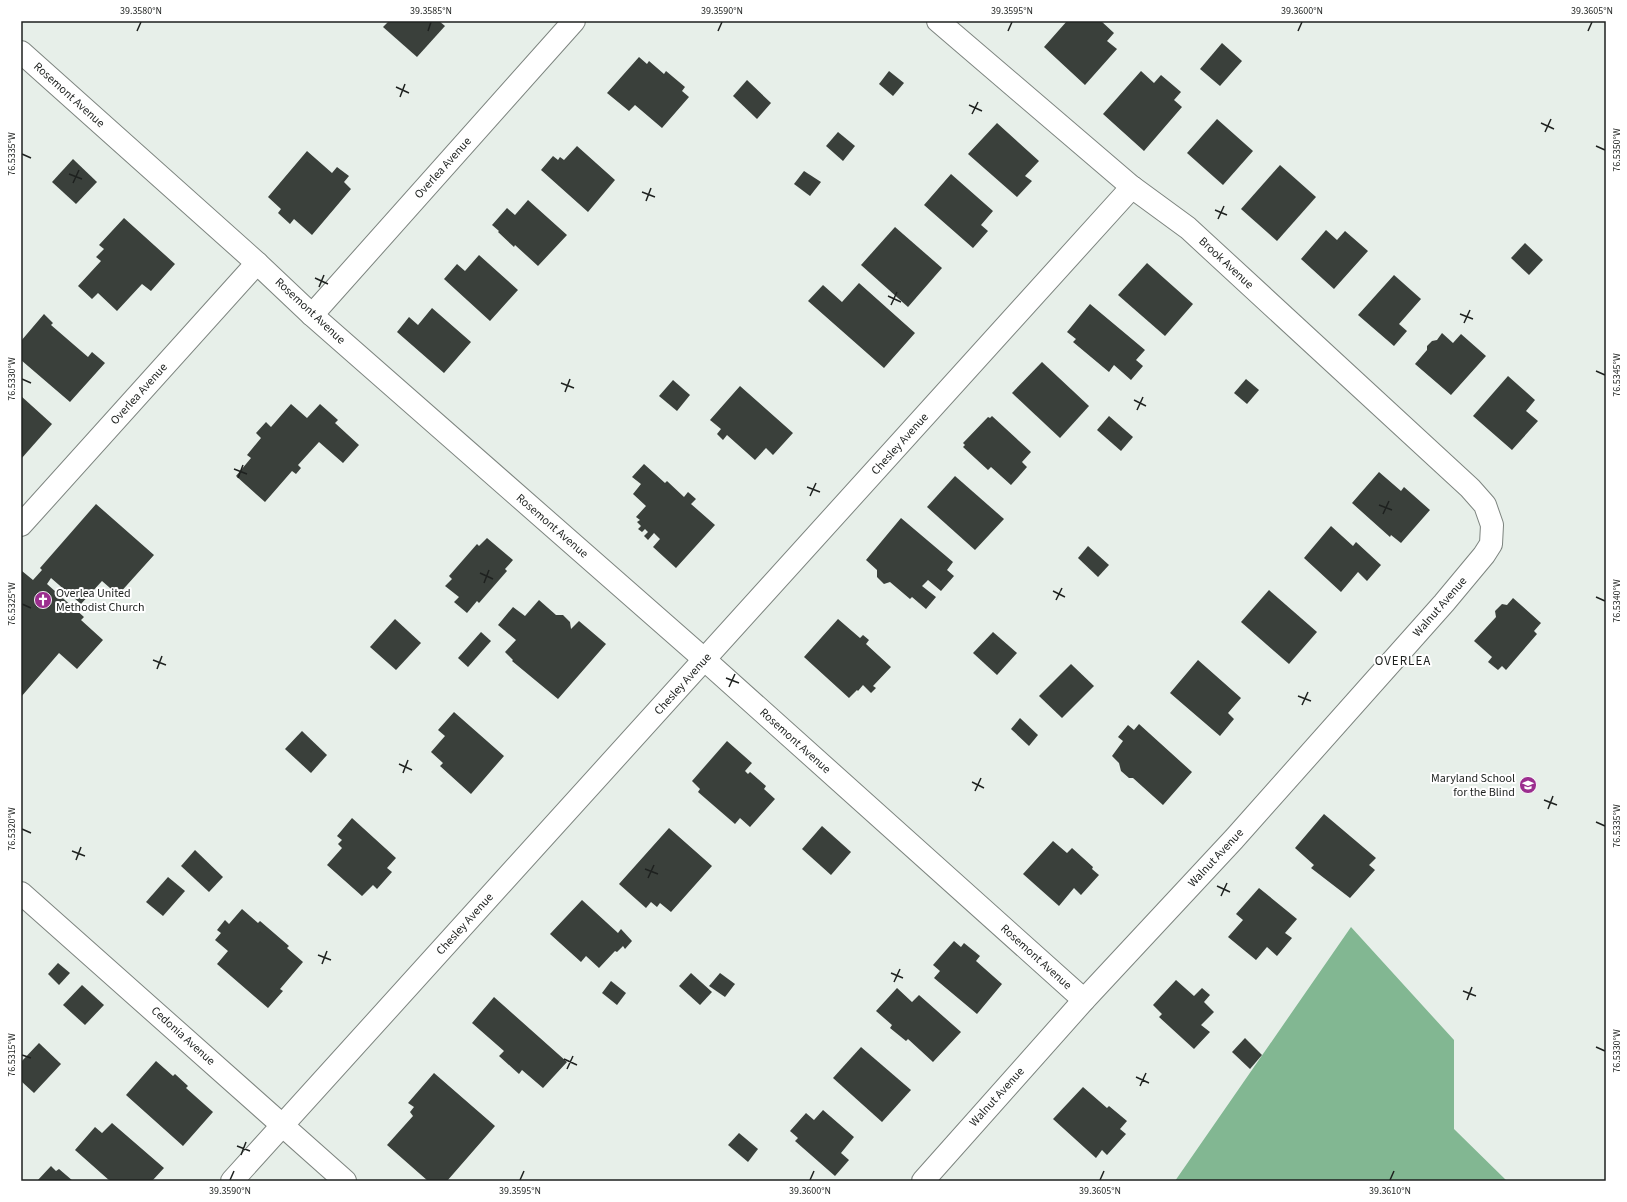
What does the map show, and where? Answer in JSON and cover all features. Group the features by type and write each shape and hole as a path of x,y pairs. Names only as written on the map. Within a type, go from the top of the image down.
{"street":[{"name":"Overlea Avenue","path":"312,315 574,21"},
{"name":"Brook Avenue","path":"938,21 1132,187 1188,228 1470,488 1485,505 1492,525"},
{"name":"Rosemont Avenue","path":"21,52 257,263 312,315 705,660 1084,1000"},
{"name":"Chesley Avenue","path":"232,1181 1132,187"},
{"name":"Overlea Avenue","path":"21,525 257,263"},
{"name":"Walnut Avenue","path":"923,1181 1084,1000 1234,839 1444,603 1484,555 1491,544 1492,525"},
{"name":"Cedonia Avenue","path":"21,893 283,1124 345,1181"}],"green space":[{"path":"1351,927 1454,1040 1454,1129 1507,1181 1175,1181"}],"building":[{"path":"389,21 439,21 445,26 417,57 383,27"},
{"path":"1067,21 1101,21 1114,33 1107,41 1117,49 1085,85 1044,47"},
{"path":"1222,43 1242,61 1220,86 1200,69"},
{"path":"639,57 647,64 649,61 664,74 666,71 685,87 682,91 689,97 662,128 635,105 629,111 607,93"},
{"path":"889,71 904,83 893,96 879,84"},
{"path":"1141,71 1154,83 1161,75 1181,92 1174,100 1182,107 1144,151 1103,114"},
{"path":"747,80 771,103 757,119 733,96"},
{"path":"1217,119 1253,151 1223,185 1187,153"},
{"path":"997,123 1039,161 1025,176 1032,181 1017,197 968,154"},
{"path":"838,132 855,146 843,161 826,146"},
{"path":"577,146 615,180 588,212 541,170 553,156 558,160 560,157 564,160"},
{"path":"307,151 332,173 337,167 349,176 344,182 351,189 312,235 294,219 290,224 278,213 281,209 268,197"},
{"path":"73,159 97,182 76,204 52,182"},
{"path":"1280,165 1316,197 1277,241 1241,209"},
{"path":"804,171 821,182 810,196 794,184"},
{"path":"951,174 993,211 981,225 988,231 973,248 924,205"},
{"path":"528,200 567,235 538,266 515,245 514,247 492,225 507,208 515,215"},
{"path":"124,218 175,264 151,291 142,284 117,311 98,293 92,299 78,286 101,261 96,257 104,249 99,245"},
{"path":"895,227 942,268 908,307 861,265"},
{"path":"1326,230 1337,240 1345,231 1368,251 1334,289 1301,259"},
{"path":"1525,243 1543,260 1529,275 1511,258"},
{"path":"479,255 518,290 490,321 444,279 457,264 465,271"},
{"path":"1147,263 1193,304 1165,336 1118,295"},
{"path":"1394,275 1421,299 1399,324 1407,331 1394,346 1358,315"},
{"path":"859,283 915,333 884,368 808,301 823,285 842,302"},
{"path":"1090,304 1145,350 1136,360 1143,366 1131,380 1114,365 1109,372 1073,342 1076,339 1067,332"},
{"path":"432,308 471,342 444,373 397,332 409,317 418,325"},
{"path":"44,314 53,323 51,325 88,357 92,352 105,363 70,402 21,360 21,341"},
{"path":"1442,333 1453,343 1461,334 1486,356 1451,395 1415,364 1427,350 1427,346 1432,341 1437,340"},
{"path":"1042,362 1089,406 1060,438 1012,393"},
{"path":"1508,376 1535,400 1526,411 1538,421 1512,450 1473,416"},
{"path":"1246,379 1259,390 1247,404 1234,393"},
{"path":"673,380 690,395 677,411 659,396"},
{"path":"740,386 793,433 773,455 766,448 755,460 727,435 723,440 717,434 721,429 710,420"},
{"path":"21,396 52,424 21,459"},
{"path":"291,404 307,418 320,404 338,420 335,423 359,445 343,463 319,442 298,465 301,468 296,474 292,471 265,502 236,476 251,458 247,455 261,438 256,433 266,422 271,427"},
{"path":"992,416 1031,452 1022,462 1027,467 1011,485 991,467 988,470 963,447 965,445 963,443 988,417 990,418"},
{"path":"1109,416 1133,437 1121,451 1097,430"},
{"path":"644,464 665,483 667,481 684,497 688,492 696,499 691,504 715,525 676,568 653,547 660,539 654,533 648,540 644,536 648,532 645,529 642,532 638,529 641,526 637,522 640,520 636,517 646,506 633,494 641,484 632,477"},
{"path":"1379,472 1401,491 1404,487 1430,510 1401,543 1391,535 1390,537 1352,503"},
{"path":"955,476 1004,519 975,550 927,507"},
{"name":"Overlea United Methodist Church","path":"96,504 154,555 118,595 102,581 81,604 51,578 47,584 84,617 81,620 103,640 77,669 59,653 21,697 21,572 22,571 33,580 42,570 40,568"},
{"path":"901,518 953,562 947,570 954,576 941,591 928,580 922,586 936,597 926,609 912,597 910,599 890,582 884,584 877,577 877,570 866,560"},
{"path":"1331,526 1353,546 1356,542 1381,565 1367,581 1358,572 1341,592 1304,558"},
{"path":"487,538 513,560 505,569 507,571 479,603 477,601 467,613 454,602 459,597 445,586 452,579 449,576 477,544 479,546"},
{"path":"1088,546 1109,565 1098,577 1078,558"},
{"path":"1269,590 1317,632 1289,664 1241,622"},
{"path":"1513,598 1541,623 1534,631 1537,634 1506,670 1502,666 1498,670 1488,662 1492,657 1474,641 1496,617 1495,611 1502,604 1507,605"},
{"path":"539,600 556,615 563,615 570,622 571,629 579,621 606,644 558,699 512,661 513,660 505,652 516,640 498,625 513,607 525,616"},
{"path":"395,619 421,643 396,670 370,647"},
{"path":"838,619 860,638 863,635 869,640 866,644 891,667 873,686 876,688 871,693 863,685 849,698 804,657"},
{"path":"481,632 491,641 468,667 458,658"},
{"path":"993,632 1017,653 997,675 973,653"},
{"path":"1198,660 1241,698 1228,713 1234,719 1220,736 1170,693"},
{"path":"1071,664 1094,686 1062,718 1039,696"},
{"path":"454,712 504,756 471,794 440,766 443,763 431,752 445,736 438,730"},
{"path":"1020,718 1038,735 1029,746 1011,729"},
{"path":"1139,724 1192,772 1163,805 1133,778 1129,778 1121,771 1119,763 1112,756 1123,741 1118,737 1128,725 1134,730"},
{"path":"302,731 327,755 311,773 285,749"},
{"path":"727,741 752,763 745,771 748,774 750,772 766,786 764,789 775,799 750,827 740,818 735,824 698,792 700,789 692,781"},
{"path":"1324,814 1376,858 1369,865 1375,870 1350,898 1311,868 1314,865 1295,848"},
{"path":"352,818 396,858 387,868 392,872 377,889 373,885 362,896 327,865 342,848 338,844 342,840 337,836"},
{"path":"822,826 851,852 831,875 802,849"},
{"path":"669,828 712,866 671,912 660,903 657,907 651,902 646,908 619,884"},
{"path":"1053,841 1067,853 1072,848 1093,867 1092,869 1099,875 1081,895 1074,888 1059,906 1023,874"},
{"path":"195,850 223,877 209,892 181,866"},
{"path":"168,877 185,891 163,916 146,902"},
{"path":"1259,888 1297,919 1285,933 1292,938 1277,956 1267,947 1256,960 1228,937 1243,920 1236,914"},
{"path":"582,900 618,933 621,929 632,941 625,949 623,946 617,952 615,951 599,968 586,956 581,962 550,934"},
{"path":"242,909 258,923 260,921 289,946 287,948 303,962 280,989 283,991 268,1008 217,964 228,951 215,940 221,933 217,930 225,920 229,924"},
{"path":"954,941 961,947 964,943 980,956 976,961 1002,984 977,1014 934,978 940,971 933,965"},
{"path":"58,963 70,973 59,985 48,974"},
{"path":"691,973 712,992 700,1005 679,986"},
{"path":"720,973 735,984 725,997 709,986"},
{"path":"1176,980 1194,996 1202,988 1210,995 1204,1002 1214,1012 1201,1025 1210,1032 1194,1049 1159,1017 1162,1014 1153,1005"},
{"path":"611,981 626,993 617,1005 602,993"},
{"path":"82,985 104,1005 85,1025 63,1005"},
{"path":"897,988 912,1002 919,995 961,1032 933,1062 908,1039 906,1041 890,1028 892,1025 876,1011"},
{"path":"494,997 567,1062 543,1088 522,1070 519,1074 499,1056 504,1051 472,1023"},
{"path":"1245,1038 1262,1055 1250,1069 1232,1052"},
{"path":"39,1043 61,1064 34,1093 21,1081 21,1062"},
{"path":"861,1047 911,1090 882,1122 833,1078"},
{"path":"156,1061 173,1076 175,1074 188,1086 186,1088 213,1112 183,1146 126,1095"},
{"path":"434,1073 495,1126 447,1181 428,1181 387,1145 413,1116 410,1112 414,1107 408,1103"},
{"path":"1083,1087 1107,1108 1109,1106 1127,1121 1120,1129 1126,1134 1107,1155 1102,1150 1096,1158 1053,1119"},
{"path":"823,1110 854,1137 841,1153 849,1160 835,1176 795,1141 798,1138 790,1131 806,1113 814,1120"},
{"path":"112,1123 164,1168 152,1181 110,1181 75,1150 95,1127 102,1133"},
{"path":"739,1133 758,1149 748,1162 728,1145"},
{"path":"51,1166 56,1171 59,1169 73,1181 37,1181"}],"place":[{"name":"Overlea United Methodist Church","path":"43,600"},
{"name":"Maryland School for the Blind","path":"1528,785"}],"district":[{"name":"OVERLEA","path":"1403,661"}]}
